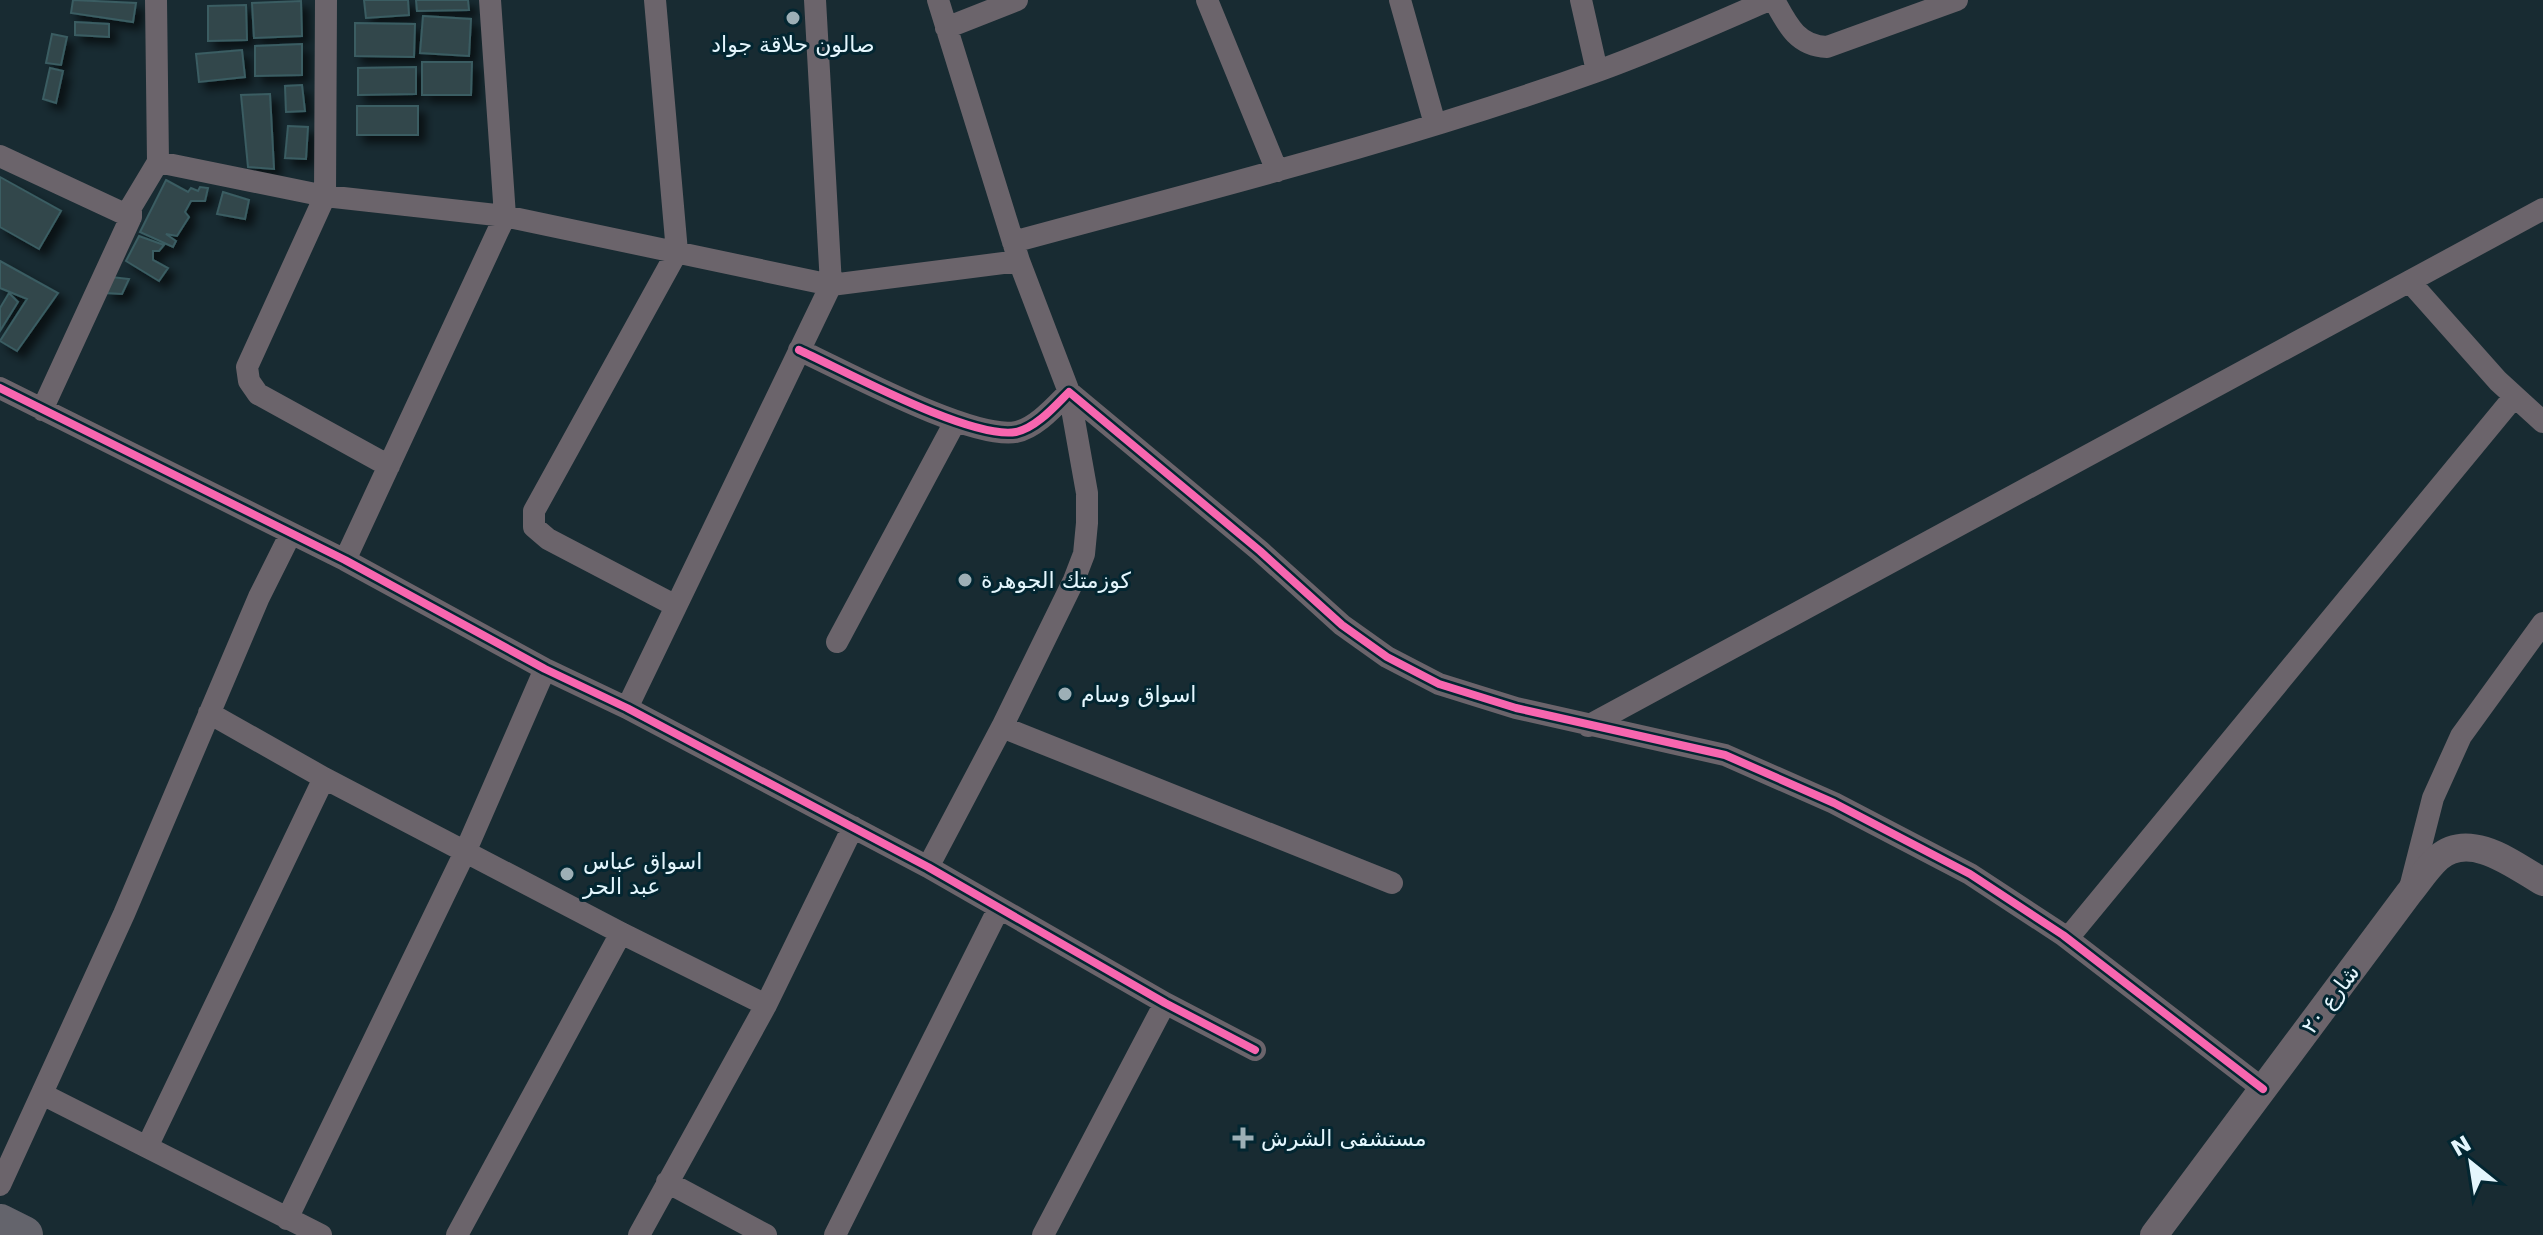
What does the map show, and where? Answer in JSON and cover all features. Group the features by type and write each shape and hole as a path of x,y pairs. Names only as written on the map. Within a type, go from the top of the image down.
{"highway":[{"path":"0,1223 24,1235"}],"street":[{"path":"42,410 131,217 131,207 158,162 156,0"},
{"path":"326,0 325,196 247,367 249,381 258,394 389,466"},
{"path":"345,560 505,216 490,0"},
{"path":"655,0 677,252 534,511 534,527 548,539 676,606"},
{"path":"627,708 831,285 815,0"},
{"path":"928,867 1002,727 1074,580 1084,554 1087,523 1087,493 1069,392 1016,252 938,0"},
{"path":"946,28 1017,0"},
{"path":"1207,0 1277,171"},
{"path":"1400,0 1435,124"},
{"path":"1581,0 1597,71"},
{"path":"158,162 325,196 505,216 831,285 1016,252 1435,124 1597,71 1772,0 1795,34 1810,44 1827,47 1957,0"},
{"path":"0,156 131,217"},
{"path":"1588,726 2543,209"},
{"path":"2410,282 2514,397 2543,422"},
{"path":"799,350 955,422 987,430 1017,432 1043,417 1069,392"},
{"path":"0,388 345,560 545,669 627,708 853,827 1165,1003 1255,1050"},
{"path":"1069,392 1260,551 1342,625 1387,657 1439,684 1516,708 1725,755 1834,803 1970,874 2068,938 2263,1089"},
{"path":"2068,938 2514,397"},
{"path":"837,642 955,422"},
{"path":"0,1185 44,1095 259,597 290,535"},
{"path":"2409,893 2433,798 2461,736 2543,623"},
{"path":"287,1219 466,850 545,669"},
{"path":"209,713 324,778 766,1005"},
{"path":"1002,727 1392,883"},
{"path":"147,1147 324,778"},
{"path":"639,1235 766,1005 853,827"},
{"name":"شارع ٢٠","path":"2154,1235 2439,857 2455,848 2473,846 2543,882"},
{"path":"835,1235 999,908"},
{"path":"457,1235 621,933"},
{"path":"1043,1235 1165,1003"},
{"path":"44,1095 321,1235"},
{"path":"667,1182 766,1235"}],"building":[{"path":"73,0 136,3 133,22 71,13"},
{"path":"364,0 408,0 409,15 366,18"},
{"path":"416,0 468,0 469,10 417,11"},
{"path":"301,1 302,36 254,38 252,3"},
{"path":"246,5 247,40 208,41 208,6"},
{"path":"423,16 471,19 469,56 420,53"},
{"path":"75,22 109,24 109,37 75,35"},
{"path":"355,23 415,24 414,57 355,56"},
{"path":"52,34 67,37 61,65 46,63"},
{"path":"302,44 302,75 255,76 255,46"},
{"path":"242,50 245,77 199,82 196,54"},
{"path":"422,62 472,62 471,95 422,95"},
{"path":"416,67 416,94 358,95 358,68"},
{"path":"50,68 63,71 56,103 43,99"},
{"path":"302,85 305,111 286,112 285,86"},
{"path":"270,94 274,169 248,167 241,95"},
{"path":"357,106 418,106 418,135 357,135"},
{"path":"288,126 308,127 306,159 285,158"},
{"path":"0,177 61,211 39,249 0,227"},
{"path":"166,180 188,192 191,188 198,191 200,187 208,188 205,201 191,201 185,212 189,217 177,236 166,234 176,241 173,247 140,232"},
{"path":"223,192 249,200 245,219 217,214"},
{"path":"139,236 164,245 159,251 153,251 153,260 168,268 159,281 126,261"},
{"path":"0,261 58,293 17,351 0,341 27,299 0,288"},
{"path":"111,277 129,279 122,294 105,293"},
{"path":"9,293 18,302 0,331 0,308"}],"cycle path":[{"path":"799,350 908,402 970,426 996,432 1016,432 1031,426 1069,392 1260,551 1342,625 1387,657 1439,684 1516,708 1725,755 1834,803 1970,874 2063,935 2263,1089"},
{"path":"0,388 345,560 545,669 627,708 928,867 1165,1003 1255,1050"}],"place":[{"name":"صالون حلاقة جواد","path":"793,18"},
{"name":"كوزمتك الجوهرة","path":"965,580"},
{"name":"اسواق وسام","path":"1065,694"},
{"name":"اسواق عباس عبد الحر","path":"567,874"},
{"name":"مستشفى الشرش","path":"1243,1138"}]}
